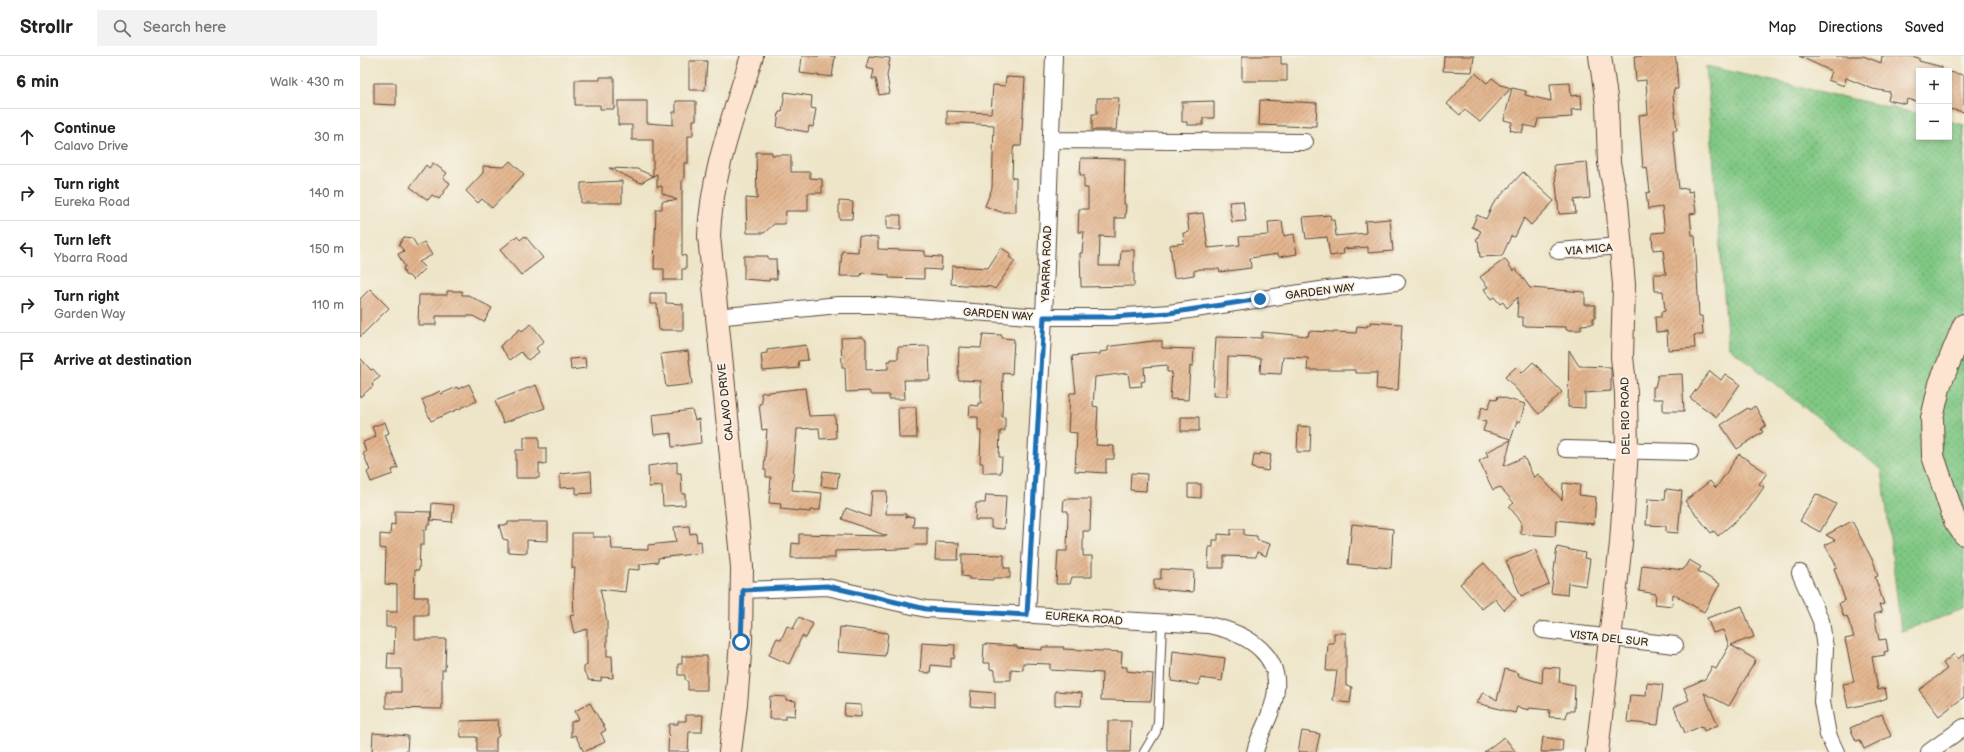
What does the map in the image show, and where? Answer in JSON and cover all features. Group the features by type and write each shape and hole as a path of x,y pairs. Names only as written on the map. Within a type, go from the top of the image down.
{"street":[{"name":"CALAVO DRIVE","path":"730,752 736,704 743,590 742,567 709,236 710,208 726,140 752,56"},
{"name":"YBARRA ROAD","path":"1027,615 1044,317 1054,56"},
{"name":"DEL RIO ROAD","path":"1597,752 1621,543 1627,450 1626,393 1622,357 1624,285 1617,202 1609,163 1607,104 1600,56"},
{"path":"1051,140 1305,142"},
{"name":"VIA MICA","path":"1558,251 1620,246"},
{"name":"GARDEN WAY","path":"716,316 846,305 874,305 1044,317 1112,317 1169,313 1326,290 1398,282"},
{"path":"1964,325 1940,384 1932,418 1933,456 1954,521 1964,534"},
{"path":"1565,449 1690,452"},
{"path":"1800,573 1821,621 1825,648 1822,702 1828,736 1836,752"},
{"name":"EUREKA ROAD","path":"743,590 827,586 926,609 1208,625 1226,628 1241,634 1262,648 1277,680 1274,703 1258,739 1255,752"},
{"name":"VISTA DEL SUR","path":"1543,630 1675,645"},
{"path":"1929,752 1962,734"}],"lane":[{"path":"1144,752 1156,732 1158,722 1162,623"}],"green space":[{"path":"1706,66 1916,113 1916,140 1952,140 1952,122 1964,125 1964,610 1901,631 1882,470 1728,346"}],"building":[{"path":"802,56 835,56 832,77 800,73"},
{"path":"869,56 890,58 887,76 890,93 879,95 876,79 872,79 874,70 866,68"},
{"path":"1242,56 1281,56 1281,64 1287,64 1287,81 1242,81"},
{"path":"1444,56 1474,56 1472,72 1443,71"},
{"path":"1634,56 1675,56 1676,60 1678,89 1674,89 1673,95 1677,130 1673,130 1673,133 1679,189 1688,188 1688,192 1693,191 1696,213 1690,214 1692,235 1695,235 1699,316 1702,316 1703,335 1694,335 1695,348 1668,350 1667,331 1656,332 1655,317 1661,317 1661,312 1665,311 1663,291 1655,291 1654,274 1666,274 1663,249 1653,250 1652,233 1665,232 1662,207 1648,209 1646,193 1650,192 1647,167 1643,168 1639,115 1648,114 1646,80 1636,81"},
{"path":"1799,56 1863,56 1881,63 1882,56 1910,56 1919,58 1919,61 1942,67 1916,68 1916,101 1907,99 1906,104 1888,100 1890,92 1873,89 1846,78 1844,86 1828,80 1831,71"},
{"path":"689,61 707,61 705,90 689,90"},
{"path":"1475,73 1487,83 1492,78 1501,85 1511,88 1480,122 1465,110 1460,115 1447,104"},
{"path":"1952,73 1964,75 1964,112 1952,110"},
{"path":"600,77 614,77 614,109 600,109 600,105 575,105 575,80 600,80"},
{"path":"1006,77 1025,78 1021,146 1014,146 1013,151 1012,178 1016,178 1016,212 1001,212 985,206 992,188 994,125 960,123 947,124 947,111 991,113 993,85 1005,86"},
{"path":"374,83 396,83 396,105 374,104"},
{"path":"1570,83 1571,96 1581,95 1582,109 1571,110 1572,117 1538,119 1536,128 1524,125 1522,133 1510,130 1512,122 1504,120 1512,88 1526,91 1525,95 1551,101 1550,84"},
{"path":"785,92 812,96 811,108 816,109 813,127 809,126 808,132 777,127 779,112 782,112"},
{"path":"1097,98 1119,98 1116,130 1092,130 1092,114 1097,114"},
{"path":"1260,100 1317,103 1316,126 1259,125"},
{"path":"618,101 647,101 647,123 673,125 673,112 676,112 676,101 696,101 696,120 693,120 693,136 688,136 688,163 684,163 684,179 682,180 682,255 686,256 686,269 682,269 682,280 664,280 664,269 654,269 656,209 662,209 662,201 677,200 662,193 662,186 657,187 657,174 653,176 653,140 632,140 632,125 618,125"},
{"path":"1214,101 1214,118 1203,118 1203,125 1187,125 1187,122 1182,122 1182,102"},
{"path":"756,152 772,152 772,155 791,155 791,172 810,172 810,178 822,179 822,193 808,193 808,211 786,211 785,224 774,224 764,233 747,233 746,198 757,199"},
{"path":"1081,158 1125,159 1125,218 1115,218 1115,237 1100,236 1099,266 1120,266 1121,250 1134,250 1134,286 1081,287 1080,253 1082,253 1084,232 1078,232 1079,209 1088,209 1088,188 1084,188 1084,175 1080,175"},
{"path":"510,161 524,174 492,208 482,199 478,203 466,191 483,173 483,166 504,167"},
{"path":"1587,162 1590,198 1574,200 1576,213 1559,214 1554,165"},
{"path":"433,163 447,173 443,178 450,183 439,199 432,195 428,200 410,187 426,165 429,168"},
{"path":"609,168 637,169 653,176 641,183"},
{"path":"1523,172 1554,201 1531,225 1524,218 1515,237 1511,236 1502,256 1480,257 1478,241 1476,240 1481,231 1472,227 1477,215 1486,219 1493,204"},
{"path":"622,181 622,203 581,203 581,183"},
{"path":"839,201 853,202 852,219 839,219"},
{"path":"1243,201 1246,221 1232,222 1229,202"},
{"path":"1203,213 1208,248 1240,245 1239,237 1269,235 1268,222 1282,221 1284,236 1294,234 1297,254 1279,257 1278,254 1250,258 1251,268 1220,272 1219,269 1200,269 1194,271 1194,275 1174,278 1170,245 1184,243 1183,233 1189,232 1187,215"},
{"path":"887,215 901,215 901,229 887,229"},
{"path":"1330,215 1331,220 1334,220 1336,236 1366,233 1365,221 1390,219 1393,251 1368,253 1368,247 1343,249 1344,254 1330,256 1327,237 1306,239 1303,217"},
{"path":"517,236 520,240 525,236 543,258 521,275 500,250"},
{"path":"859,236 878,238 878,249 925,251 925,256 942,257 941,270 924,269 924,279 889,278 889,275 862,273 861,276 840,276 842,251 858,252"},
{"path":"404,237 412,238 417,246 424,242 432,255 419,262 425,268 413,280 409,276 405,275 403,268 405,267 398,254 404,251 399,245"},
{"path":"1001,248 1011,254 1009,257 1015,261 995,289 991,287 951,284 952,266 988,268"},
{"path":"744,256 768,256 768,259 776,259 777,279 769,279 769,281 744,279"},
{"path":"1505,259 1513,271 1516,269 1530,288 1585,292 1585,305 1595,305 1595,318 1593,318 1593,324 1581,325 1581,330 1566,330 1566,327 1523,326 1523,317 1517,317 1518,297 1507,308 1503,302 1500,304 1494,297 1491,299 1484,289 1488,287 1480,277"},
{"path":"370,289 389,308 360,337 360,299"},
{"path":"447,291 462,291 462,295 468,295 492,308 484,322 473,316 436,316 436,325 418,325 419,295 447,295"},
{"path":"650,293 666,293 666,303 683,304 683,330 659,330 657,304 650,304"},
{"path":"1370,322 1402,324 1398,390 1376,389 1377,373 1355,373 1355,370 1307,370 1308,358 1283,357 1281,374 1260,373 1261,358 1228,357 1227,396 1213,396 1216,337 1262,338 1262,332 1308,336 1309,331 1356,333 1357,326 1367,327 1367,325 1370,325"},
{"path":"531,324 544,341 536,348 539,352 528,360 521,352 510,360 500,346 520,329 522,331"},
{"path":"983,334 1002,335 1002,338 1014,339 1012,374 1003,373 1002,417 1005,417 1005,431 1000,431 999,457 1002,457 1001,473 983,473 983,463 980,463 981,431 978,431 978,417 969,417 970,405 978,406 978,403 981,403 981,381 959,380 958,376 959,347 981,348"},
{"path":"862,337 866,340 866,370 888,369 888,361 891,361 891,359 898,359 898,347 929,346 930,380 904,380 905,399 889,399 889,395 872,395 869,391 846,392 845,367 842,367 841,338"},
{"path":"1162,341 1162,348 1194,349 1193,366 1190,366 1188,400 1170,399 1172,372 1167,372 1167,365 1144,367 1145,381 1141,382 1142,386 1130,387 1128,373 1095,377 1093,406 1098,407 1096,445 1114,446 1114,459 1106,459 1106,473 1075,471 1077,433 1068,432 1070,393 1076,393 1072,356 1100,354 1100,352 1108,351 1108,347 1112,346"},
{"path":"806,345 808,360 798,361 799,368 763,371 761,354 767,353 767,350"},
{"path":"1569,350 1579,366 1611,367 1611,391 1585,393 1585,408 1568,407"},
{"path":"688,351 692,384 666,387 661,354"},
{"path":"360,358 380,377 372,383 373,386 360,397"},
{"path":"585,358 586,368 571,370 570,359"},
{"path":"1533,362 1562,392 1539,414 1505,377 1516,367 1522,373"},
{"path":"1710,371 1721,380 1725,374 1740,384 1717,417 1690,398"},
{"path":"1682,374 1684,411 1663,411 1663,399 1653,399 1653,387 1655,387 1658,375"},
{"path":"469,384 477,401 431,421 422,400 440,391 441,394 457,387 458,389"},
{"path":"536,385 545,408 503,423 495,401"},
{"path":"805,388 809,416 835,415 836,438 820,439 819,428 797,429 792,490 822,493 820,510 810,510 810,512 780,509 781,504 769,503 771,477 766,477 766,470 764,470 767,429 762,430 759,404 762,403 761,393"},
{"path":"1498,396 1525,404 1520,422 1517,421 1511,439 1483,431 1486,422 1478,420 1482,407 1488,409 1492,398 1497,400"},
{"path":"1755,406 1766,425 1761,429 1763,432 1737,449 1721,425 1748,408 1749,410"},
{"path":"898,407 916,407 917,438 899,438"},
{"path":"692,410 695,420 699,419 701,443 672,447 671,433 654,435 652,415"},
{"path":"1181,417 1199,417 1199,431 1181,431"},
{"path":"385,422 389,433 385,435 398,468 392,470 393,474 371,482 367,472 370,470 363,453 366,452 363,442 376,437 372,427"},
{"path":"1298,426 1311,427 1310,452 1297,452"},
{"path":"524,437 539,437 539,448 546,448 546,464 539,463 539,478 516,478 516,450 524,450"},
{"path":"1511,440 1504,466 1524,457 1534,478 1538,474 1562,500 1563,483 1580,485 1579,495 1596,497 1594,524 1556,520 1555,536 1521,534 1521,521 1509,507 1514,503 1500,487 1493,490 1479,461 1488,456 1486,452"},
{"path":"1260,453 1271,455 1268,471 1252,468 1254,454 1260,455"},
{"path":"1739,454 1767,473 1759,484 1764,487 1748,510 1718,536 1714,531 1711,533 1685,501 1710,481 1716,488"},
{"path":"677,462 677,473 681,473 682,494 685,494 685,505 663,506 662,486 649,487 648,466"},
{"path":"591,471 592,493 576,494 576,487 560,488 560,474"},
{"path":"823,471 839,473 837,488 821,486"},
{"path":"1131,473 1147,474 1146,491 1130,490"},
{"path":"1188,484 1201,484 1201,498 1188,497"},
{"path":"1666,489 1682,491 1678,533 1666,532 1666,526 1646,525 1648,499 1665,500"},
{"path":"872,491 887,491 886,514 906,514 906,516 914,517 913,527 927,527 927,545 915,545 911,548 901,549 835,551 835,558 791,558 792,543 799,544 799,534 887,536 842,519 846,508 870,517"},
{"path":"1816,494 1836,504 1820,532 1800,521"},
{"path":"986,495 1006,496 1004,529 991,528 991,520 975,520 976,503 985,503"},
{"path":"1064,499 1091,499 1090,531 1083,531 1083,556 1092,556 1092,577 1072,577 1070,584 1056,584 1058,551 1067,551 1068,511 1063,511"},
{"path":"432,503 454,505 452,522 431,520"},
{"path":"395,511 431,512 430,525 427,525 427,530 424,530 424,545 420,545 419,570 415,570 414,597 428,597 428,615 415,615 415,639 446,639 445,670 442,670 442,709 386,708 386,692 401,692 401,669 387,669 388,653 394,654 395,627 386,627 386,612 397,612 397,585 385,584 386,549 380,548 380,534 390,535 391,524 395,525"},
{"path":"1852,521 1874,563 1878,576 1875,577 1884,604 1879,605 1882,612 1874,614 1879,640 1886,639 1888,651 1884,652 1885,655 1872,657 1878,690 1885,688 1887,698 1848,708 1843,684 1854,682 1845,639 1854,637 1847,616 1844,617 1839,603 1845,600 1834,568 1837,567 1825,545 1835,540 1826,535"},
{"path":"508,522 548,522 548,541 527,540 527,553 508,552 508,540 503,539 499,525 508,525"},
{"path":"1352,524 1393,529 1391,568 1348,564"},
{"path":"689,526 690,534 696,533 697,542 701,541 702,553 658,558 658,562 640,564 640,570 628,569 625,592 600,589 607,621 607,656 612,656 613,678 601,677 601,681 588,680 588,677 584,672 584,667 587,665 587,629 574,633 570,616 574,615 573,593 575,568 572,568 572,533 593,533 593,537 611,537 612,549 648,550 648,545 676,542 674,527"},
{"path":"1231,529 1244,529 1244,535 1257,536 1257,540 1270,544 1266,556 1257,552 1256,557 1224,556 1224,568 1208,568 1209,547 1213,547 1213,540 1218,540 1218,534 1231,535"},
{"path":"936,542 959,543 958,560 935,560"},
{"path":"1557,547 1585,553 1584,558 1590,559 1586,586 1568,583 1567,595 1551,593"},
{"path":"1535,549 1549,584 1521,596 1506,561"},
{"path":"962,554 1004,555 1004,568 1010,568 1010,578 993,578 993,580 969,579 969,577 962,576"},
{"path":"1689,560 1701,567 1698,571 1720,584 1704,612 1673,594 1672,606 1655,604 1656,594 1639,591 1642,565 1683,570"},
{"path":"1484,563 1516,599 1504,610 1495,599 1482,609 1460,584"},
{"path":"1161,569 1194,571 1193,592 1154,589 1154,579 1161,579"},
{"path":"1742,606 1754,637 1731,645 1756,660 1729,706 1704,693 1718,725 1704,731 1702,726 1685,733 1674,707 1689,700 1684,688 1705,679 1712,667 1716,669 1729,646 1723,630 1713,633 1707,618"},
{"path":"799,617 813,624 806,638 802,636 789,664 769,655 777,638 781,640 787,626 793,629"},
{"path":"840,627 888,633 885,656 838,652"},
{"path":"1334,633 1346,633 1346,686 1352,687 1350,703 1333,701 1337,671 1326,671 1328,643 1334,643"},
{"path":"922,643 955,645 954,659 951,658 951,667 931,665 930,673 920,672"},
{"path":"984,644 1017,646 1017,648 1042,650 1042,647 1064,647 1063,649 1122,652 1121,667 1127,667 1127,671 1153,674 1151,701 1101,700 1102,673 1050,670 1050,664 1023,663 1023,670 1011,669 1011,680 995,680 995,670 990,669 990,663 983,663"},
{"path":"1173,651 1225,658 1222,681 1200,678 1199,685 1171,681"},
{"path":"1954,654 1958,659 1964,654 1964,697 1939,716 1919,690 1947,669 1943,663"},
{"path":"682,656 707,656 707,690 688,690 688,682 685,679 685,675 678,675 678,664 682,664"},
{"path":"1543,667 1560,668 1559,682 1575,685 1574,711 1567,711 1566,718 1549,717 1550,710 1529,708 1529,710 1517,707 1515,713 1477,703 1483,692 1497,700 1505,669 1519,673 1518,676 1542,683"},
{"path":"1647,683 1663,685 1658,725 1627,722 1630,695 1646,696"},
{"path":"971,691 995,693 995,708 970,706"},
{"path":"1055,691 1082,693 1081,706 1055,705"},
{"path":"770,696 786,697 786,700 796,701 795,716 786,715 786,719 769,719"},
{"path":"590,703 606,730 601,733 605,742 584,752 575,735 571,737 571,722 579,719 575,711"},
{"path":"845,704 861,705 861,717 844,716"},
{"path":"1882,714 1891,736 1864,749 1860,740 1856,741 1850,728"},
{"path":"686,715 703,715 702,732 689,732 688,752 668,752 669,724 678,724 678,721 686,721"},
{"path":"498,720 499,736 496,738 496,752 477,752 477,737 461,737 460,721"},
{"path":"1108,721 1131,721 1130,752 1108,752"},
{"path":"1302,731 1320,734 1316,752 1298,752"},
{"path":"373,733 408,736 407,752 372,752"},
{"path":"1504,737 1516,752 1484,752"},
{"path":"1543,737 1563,740 1562,752 1541,752"}],"route":[{"path":"741,642 743,590 827,586 926,609 1027,615 1044,317 1112,317 1169,313 1260,299"}]}
